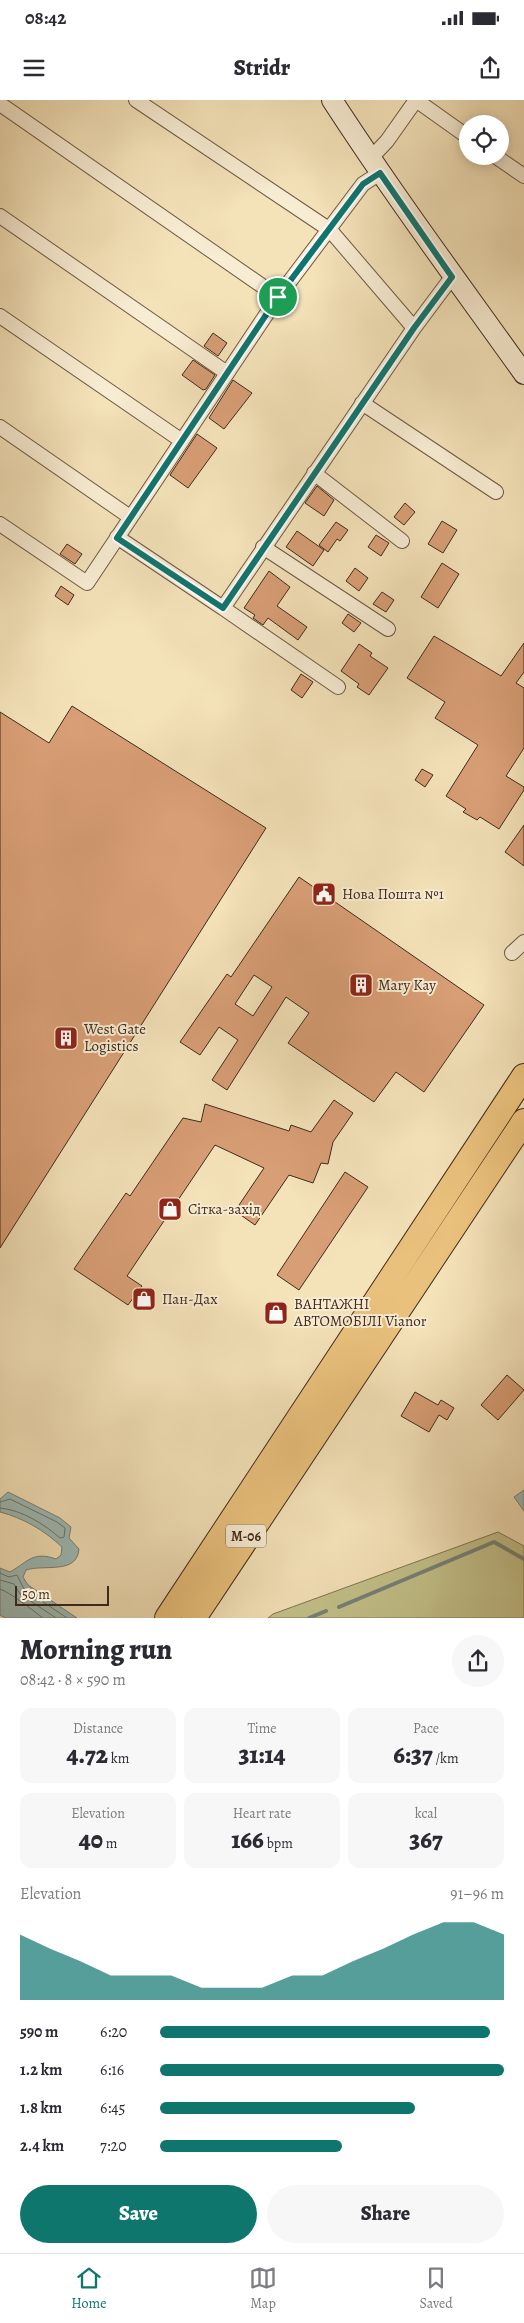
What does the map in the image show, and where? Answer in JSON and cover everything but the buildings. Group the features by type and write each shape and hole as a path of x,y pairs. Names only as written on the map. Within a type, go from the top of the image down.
{"highway":[{"name":"М-06","path":"191,1609 524,1076"},
{"name":"М-06","path":"167,1618 191,1609 524,1121"}],"main road":[{"path":"332,100 452,277 524,374"}],"street":[{"path":"136,100 330,230 414,328"},
{"path":"0,524 87,582 278,297 363,184 375,166 387,141 416,100 459,131"},
{"path":"0,104 278,297"},
{"path":"508,165 524,176"},
{"path":"0,216 227,373"},
{"path":"223,608 362,403 452,277"},
{"path":"0,316 182,441"},
{"path":"362,403 496,492"},
{"path":"0,427 130,518"},
{"path":"314,473 402,541"},
{"path":"117,538 338,687"},
{"path":"263,547 388,630"},
{"path":"512,953 524,942"}],"shaded area":[{"path":"498,1532 524,1546 524,1618 268,1618 273,1614"}],"water":[{"path":"524,1490 524,1511 514,1497"},
{"path":"8,1492 60,1518 71,1527 69,1538 79,1549 77,1557 72,1562 59,1567 26,1570 23,1577 28,1585 77,1618 5,1618 0,1615 0,1568 10,1572 31,1558 42,1556 56,1559 61,1555 62,1547 33,1525 0,1512 0,1499"}],"waterway":[{"path":"339,1607 494,1542 524,1559"},
{"path":"309,1618 326,1611"}],"place":[{"name":"Нова Пошта №1","path":"324,894"},
{"name":"Mary Kay","path":"361,985"},
{"name":"West Gate Logistics","path":"66,1038"},
{"name":"Сітка-захід","path":"170,1209"},
{"name":"Пан-Дах","path":"144,1299"},
{"name":"ВАНТАЖНІ АВТОМОБІЛІ Vianor","path":"276,1313"}],"route":[{"path":"380,173 452,277 414,328 223,608 117,538 278,297 363,184 380,173"}]}
